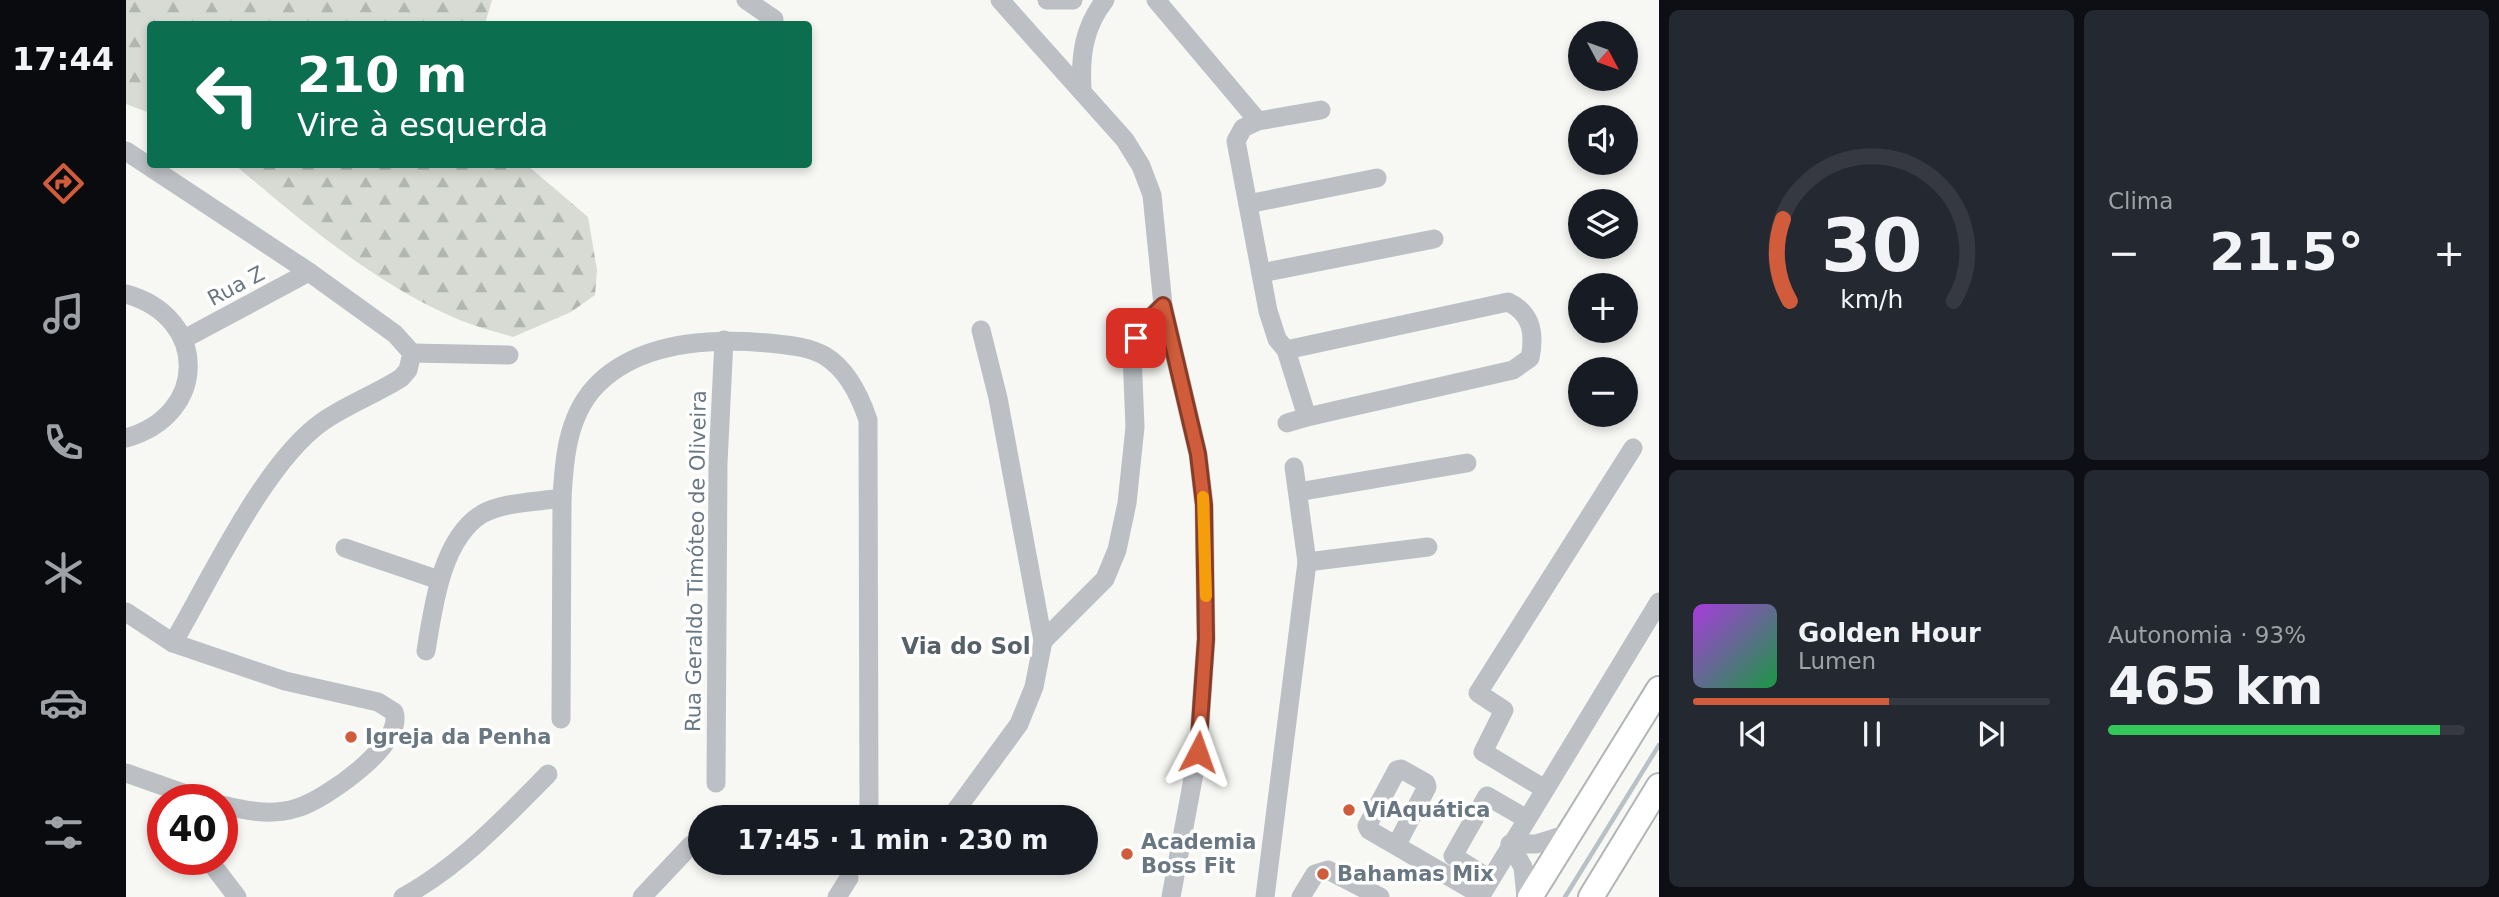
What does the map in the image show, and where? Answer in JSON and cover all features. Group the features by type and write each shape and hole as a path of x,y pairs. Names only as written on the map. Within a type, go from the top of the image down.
{"main road":[{"path":"1528,897 1571,833 1659,689"},
{"path":"1591,897 1659,786"}],"street":[{"path":"746,0 774,19"},
{"path":"1000,0 1125,140 1141,166 1152,195 1163,305 1198,454 1207,561 1198,752 1171,897"},
{"path":"1047,0 1073,0"},
{"path":"1082,89 1083,42 1090,22 1105,0"},
{"path":"1156,0 1258,121"},
{"path":"1307,417 1286,350 1277,338 1271,320 1236,141 1242,128 1258,121 1321,110"},
{"path":"126,151 147,165"},
{"path":"152,168 309,272 395,334 412,353 509,355"},
{"path":"1248,204 1377,178"},
{"path":"1261,273 1434,239"},
{"name":"Rua Z","path":"184,340 309,272"},
{"path":"126,294 149,300 170,316 184,340 189,366 184,392 170,415 148,432 126,438"},
{"path":"1286,350 1508,302 1518,307 1531,325 1533,344 1530,358 1513,370 1287,423"},
{"path":"1043,641 1105,579 1117,550 1127,503 1135,427 1132,353 1142,326 1163,305"},
{"path":"960,805 1019,724 1034,687 1043,641 998,398 981,330"},
{"path":"561,719 562,498 568,442 576,416 594,388 622,366 659,351 724,340 794,345 825,356 846,376 860,396 868,421 869,805"},
{"name":"Rua Geraldo Timóteo de Oliveira","path":"716,783 718,463 724,340"},
{"path":"173,643 271,476 294,446 322,422 401,378 408,370 412,353"},
{"path":"1544,788 1483,752 1504,709 1478,694 1633,448"},
{"path":"1298,492 1467,463"},
{"path":"1265,897 1307,562 1294,467"},
{"path":"426,651 439,580 460,537 485,513 562,498"},
{"path":"1307,562 1428,547"},
{"path":"345,548 439,580"},
{"path":"1483,890 1659,602"},
{"path":"126,612 173,643 285,681 378,702 388,706 396,719 390,738 359,769 327,793 298,808 249,811 238,809"},
{"path":"403,897 466,853 548,774"},
{"path":"132,776 156,784"},
{"path":"132,776 147,789"},
{"path":"1483,890 1453,856 1488,796 1525,818"},
{"path":"1510,844 1536,844 1571,833"},
{"path":"1396,844 1483,890"},
{"path":"1510,844 1523,867 1528,897"},
{"path":"642,897 688,848"},
{"path":"1306,895 1315,874 1328,870 1380,897"},
{"path":"220,875 237,897"},
{"path":"837,897 849,878"}],"green space":[{"path":"126,0 492,0 486,21 147,21 147,112 126,104"},
{"path":"239,168 531,168 588,217 597,270 595,295 571,312 513,337 468,323 431,307 371,272 315,231"}],"waterway":[{"path":"1565,897 1659,745"}],"slow traffic":[{"path":"1203,497 1206,596"}],"place":[{"name":"Igreja da Penha","path":"351,737"},
{"name":"ViAquática","path":"1349,810"},
{"name":"Academia Boss Fit","path":"1127,854"},
{"name":"Bahamas Mix","path":"1323,874"}],"district":[{"name":"Via do Sol","path":"966,646"}],"route":[{"path":"1136,338 1142,326 1163,305 1198,454 1207,561 1206,639 1198,752"}]}
